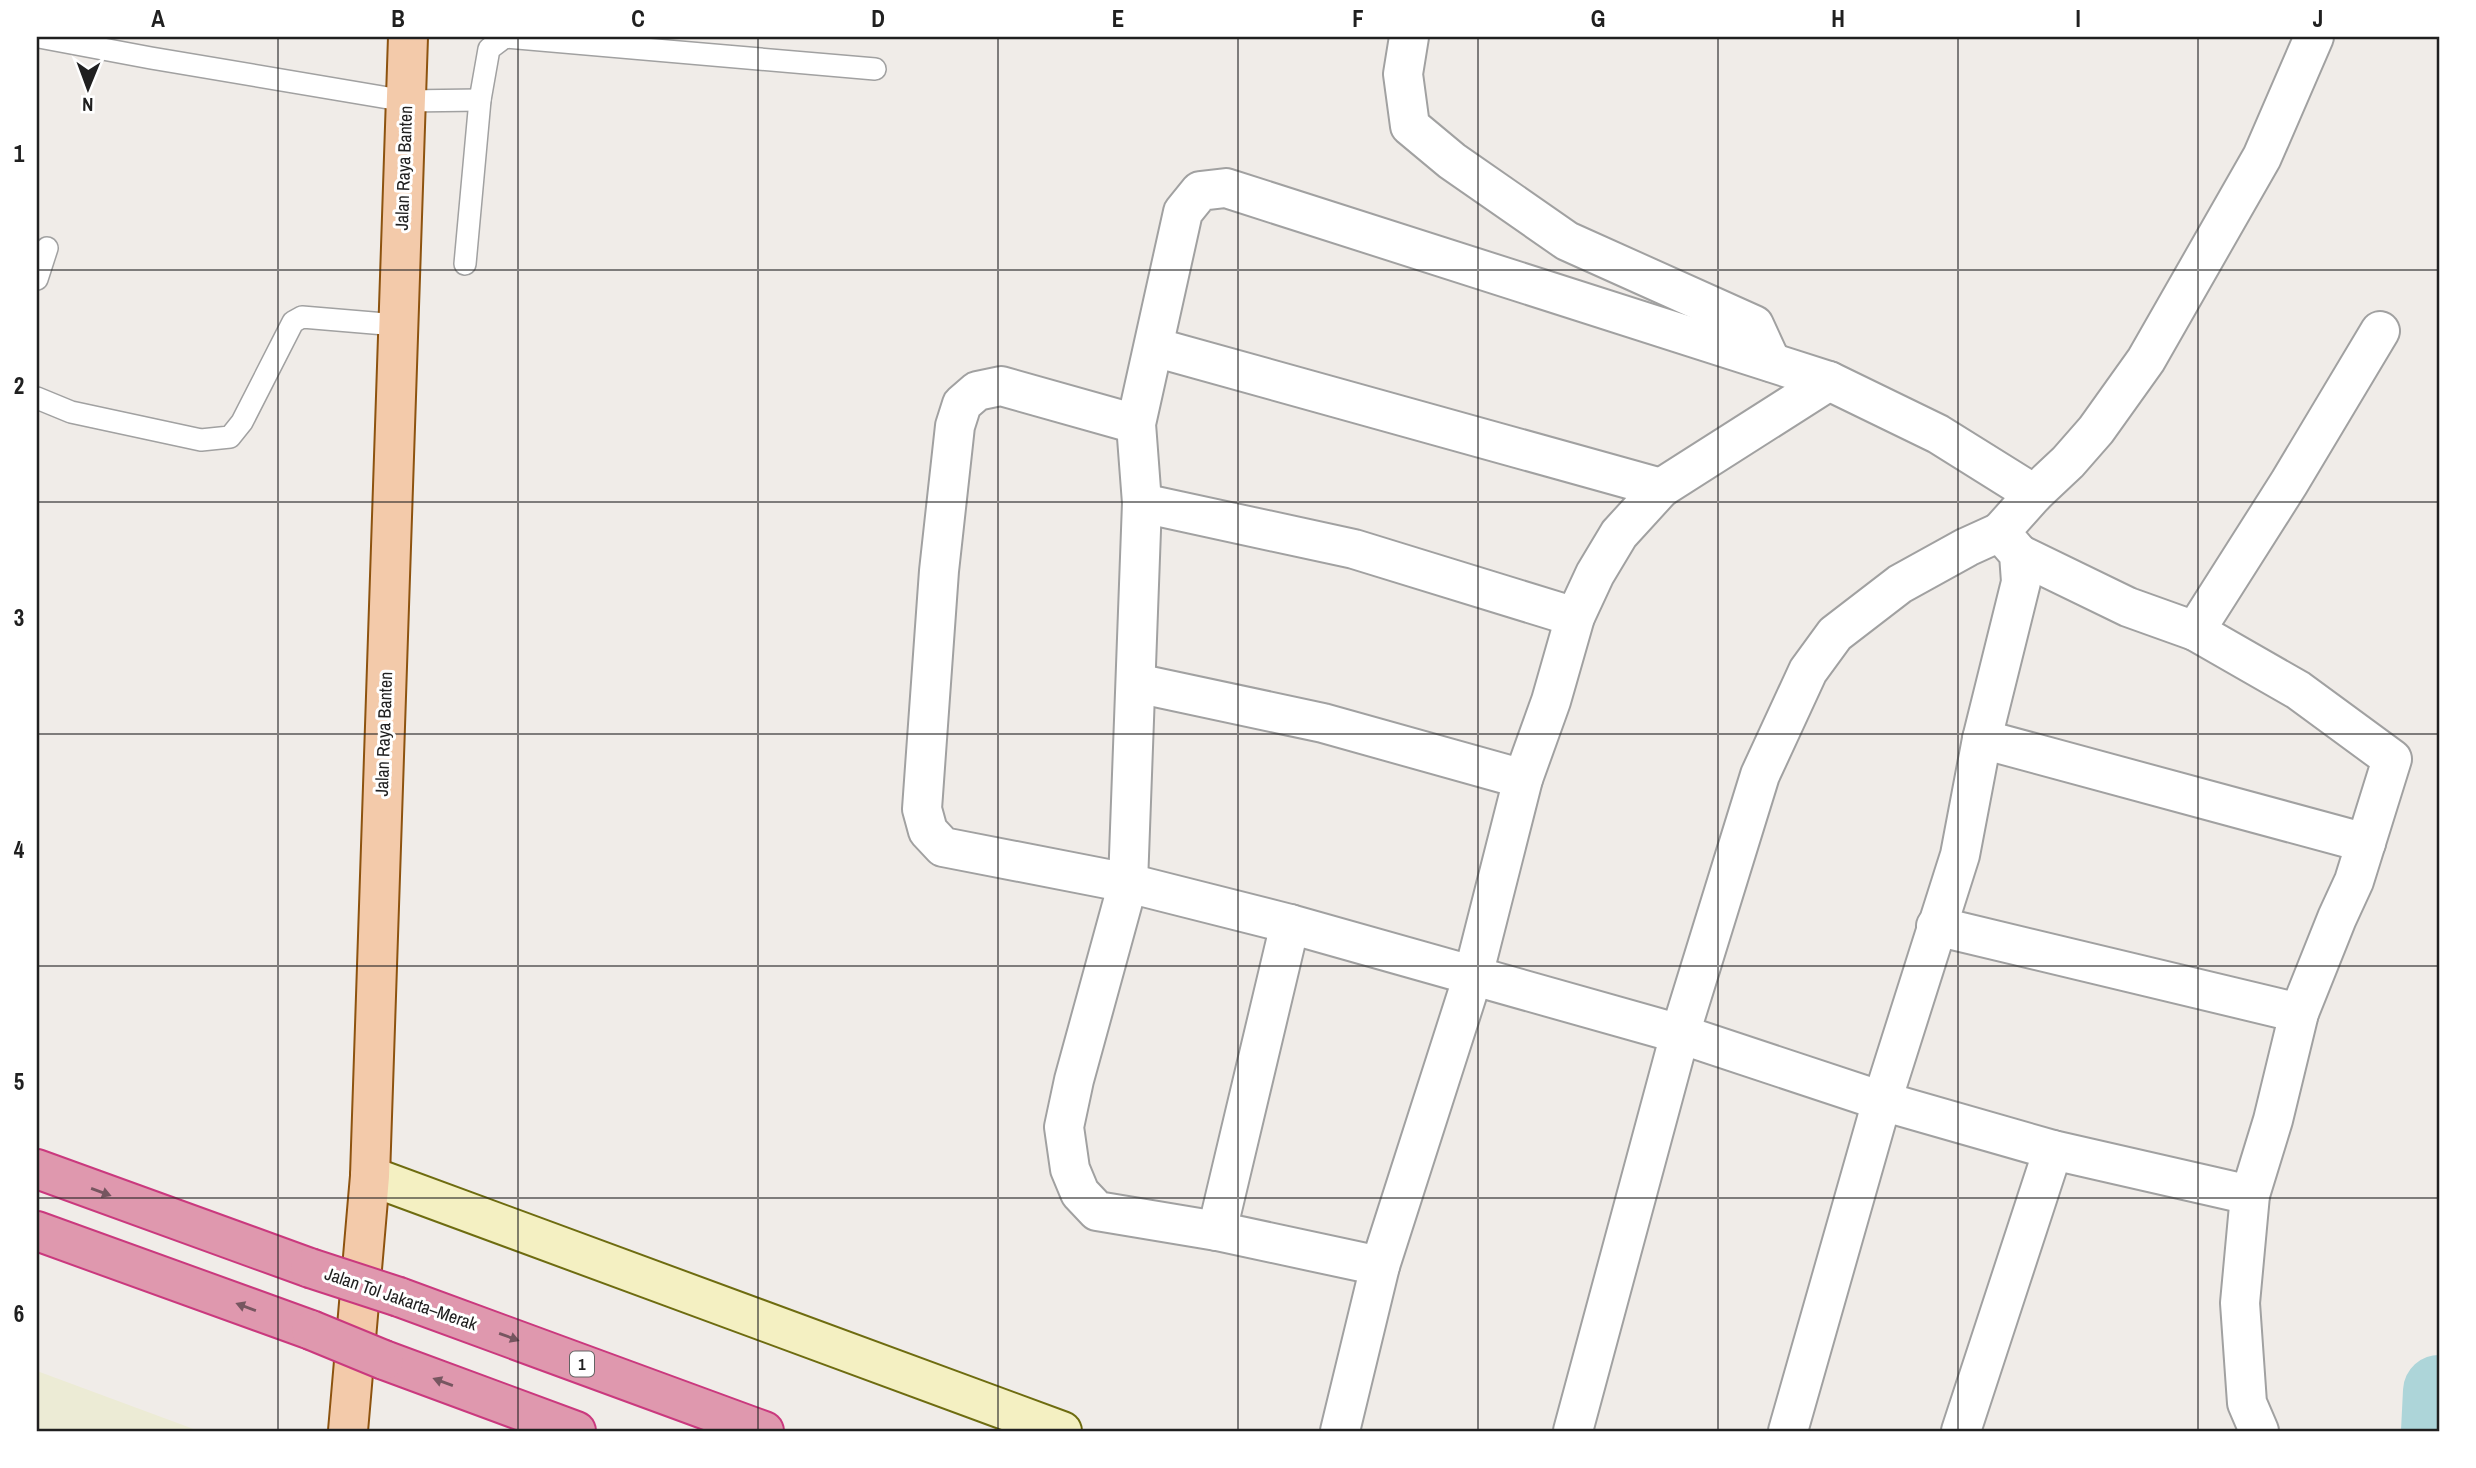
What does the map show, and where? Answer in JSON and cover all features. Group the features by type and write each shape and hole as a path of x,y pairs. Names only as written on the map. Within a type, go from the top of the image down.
{"highway":[{"name":"Jalan Tol Jakarta–Merak","path":"37,1169 310,1268 399,1297 764,1431"},
{"path":"37,1231 311,1330 576,1431"}],"main road":[{"name":"Jalan Raya Banten","path":"348,1431 370,1175 408,37"}],"street":[{"path":"1409,37 1402,74 1410,126 1452,161 1567,241 1754,325 1771,362"},
{"path":"1788,1431 1882,1101 1959,855 1982,739 2021,583 2010,543 2034,494 2068,462 2096,430 2146,360 2262,157 2314,37"},
{"path":"1380,1266 1217,1231 1097,1211 1080,1193 1070,1169 1064,1126 1077,1067 1128,883 1142,503 1136,424 1183,212 1200,191 1226,188 1829,381 1938,433 2034,494"},
{"path":"2195,631 2289,483 2380,331"},
{"path":"1154,347 1661,488"},
{"path":"1340,1431 1380,1266 1473,976 1523,779 1551,701 1575,617 1595,574 1619,534 1661,488 1829,381"},
{"path":"1136,424 1001,386 977,391 962,404 955,426 939,571 922,809 928,831 943,847 1128,883 1290,924 1680,1034 1882,1101 2053,1150 2249,1195"},
{"path":"1142,503 1354,549 1575,617"},
{"path":"1573,1431 1680,1034 1760,775 1808,671 1835,634 1900,584 1967,547 2010,543 2128,607 2195,631 2298,690 2392,759 2354,881 2299,1013 2273,1120 2249,1195 2240,1303 2247,1403 2259,1431"},
{"path":"1136,683 1323,723 1523,779"},
{"path":"1982,739 2366,843"},
{"path":"1217,1231 1290,924"},
{"path":"1936,926 2299,1013"},
{"path":"1961,1431 2053,1150"},
{"path":"370,1175 1062,1431"}],"lane":[{"path":"39,37 407,100 480,100"},
{"path":"465,264 480,100 489,50 505,37 875,69"},
{"path":"37,279 47,248"},
{"path":"37,398 71,412 201,440 230,437 242,422 293,322 298,318 397,325"}],"green space":[{"path":"37,1371 199,1431 37,1431"}],"waterway":[{"path":"2437,1431 2439,1391"}]}
